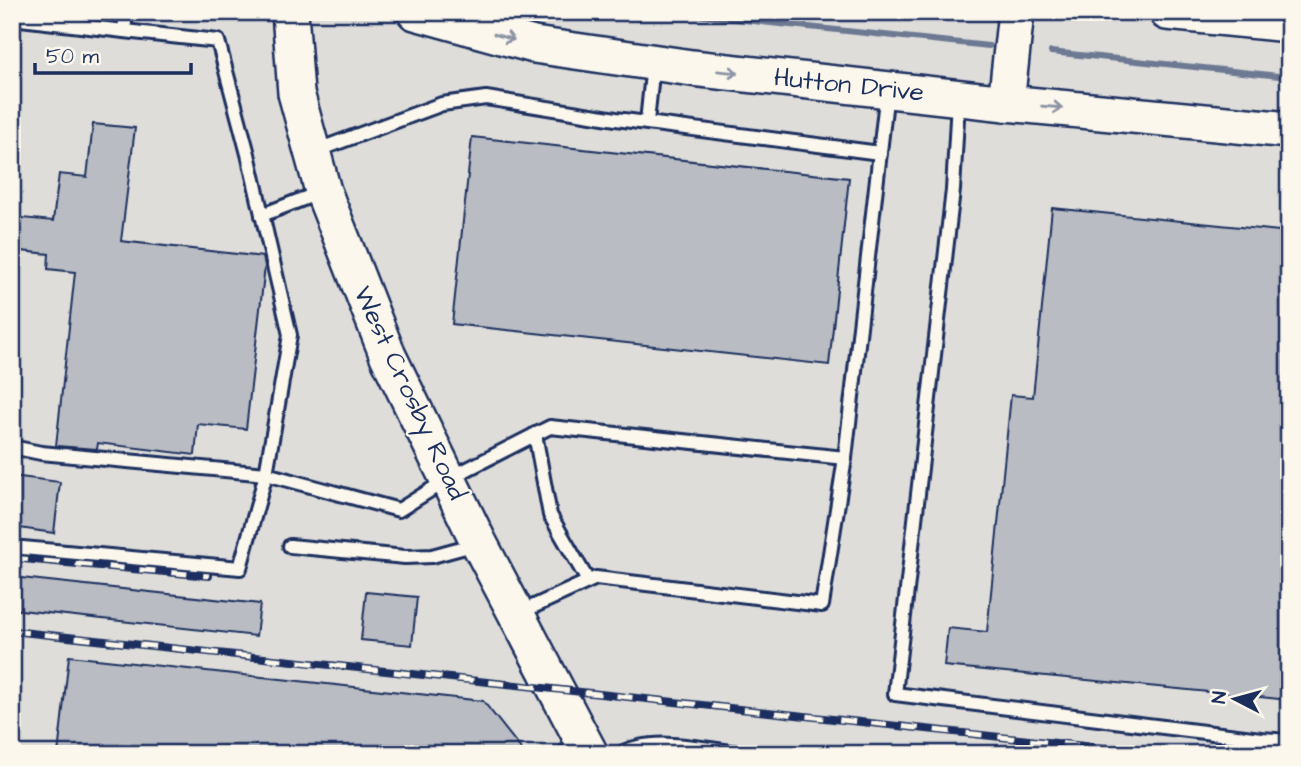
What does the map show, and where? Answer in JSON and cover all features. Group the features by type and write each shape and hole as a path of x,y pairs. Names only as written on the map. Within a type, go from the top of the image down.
{"street":[{"name":"West Crosby Road","path":"290,12 296,93 323,191 388,356 516,614 578,749"},
{"name":"Hutton Drive","path":"415,12 534,45 654,62 1006,103 1289,130"},
{"path":"1006,103 1016,12"},
{"path":"1167,12 1289,24"}],"lane":[{"path":"124,31 126,12"},
{"path":"12,18 218,41 290,335 266,474 240,568 12,547"},
{"path":"647,122 654,62"},
{"path":"516,614 596,578 822,605 845,458 887,90"},
{"path":"958,97 953,190 895,694 1289,741"},
{"path":"312,152 442,104 486,99 880,153"},
{"path":"262,215 323,191"},
{"path":"12,447 41,453 266,474 399,510 448,479 550,427 845,458"},
{"path":"535,434 550,515 588,581"},
{"path":"290,546 405,557 432,556 479,543"},
{"path":"620,754 633,746 746,754"}],"shaded area":[{"path":"12,12 1289,12 1289,754 12,754"}],"building":[{"path":"93,124 135,128 121,241 263,257 265,266 246,429 198,424 195,455 98,443 97,449 56,446 75,272 48,269 49,254 12,250 12,217 53,221 59,174 87,177"},
{"path":"472,137 849,178 829,365 452,324"},
{"path":"1052,208 1289,232 1289,635 1286,662 1289,663 1289,700 944,666 948,628 987,632 1011,395 1033,397"},
{"path":"12,476 60,482 54,533 12,527"},
{"path":"12,577 260,604 256,636 12,609"},
{"path":"366,592 417,597 412,645 361,640"},
{"path":"69,656 483,701 525,754 58,754"}],"waterway":[{"path":"667,12 989,46"},
{"path":"1051,52 1289,77"}],"railway":[{"path":"12,558 209,576"},
{"path":"12,631 1159,754"}]}
